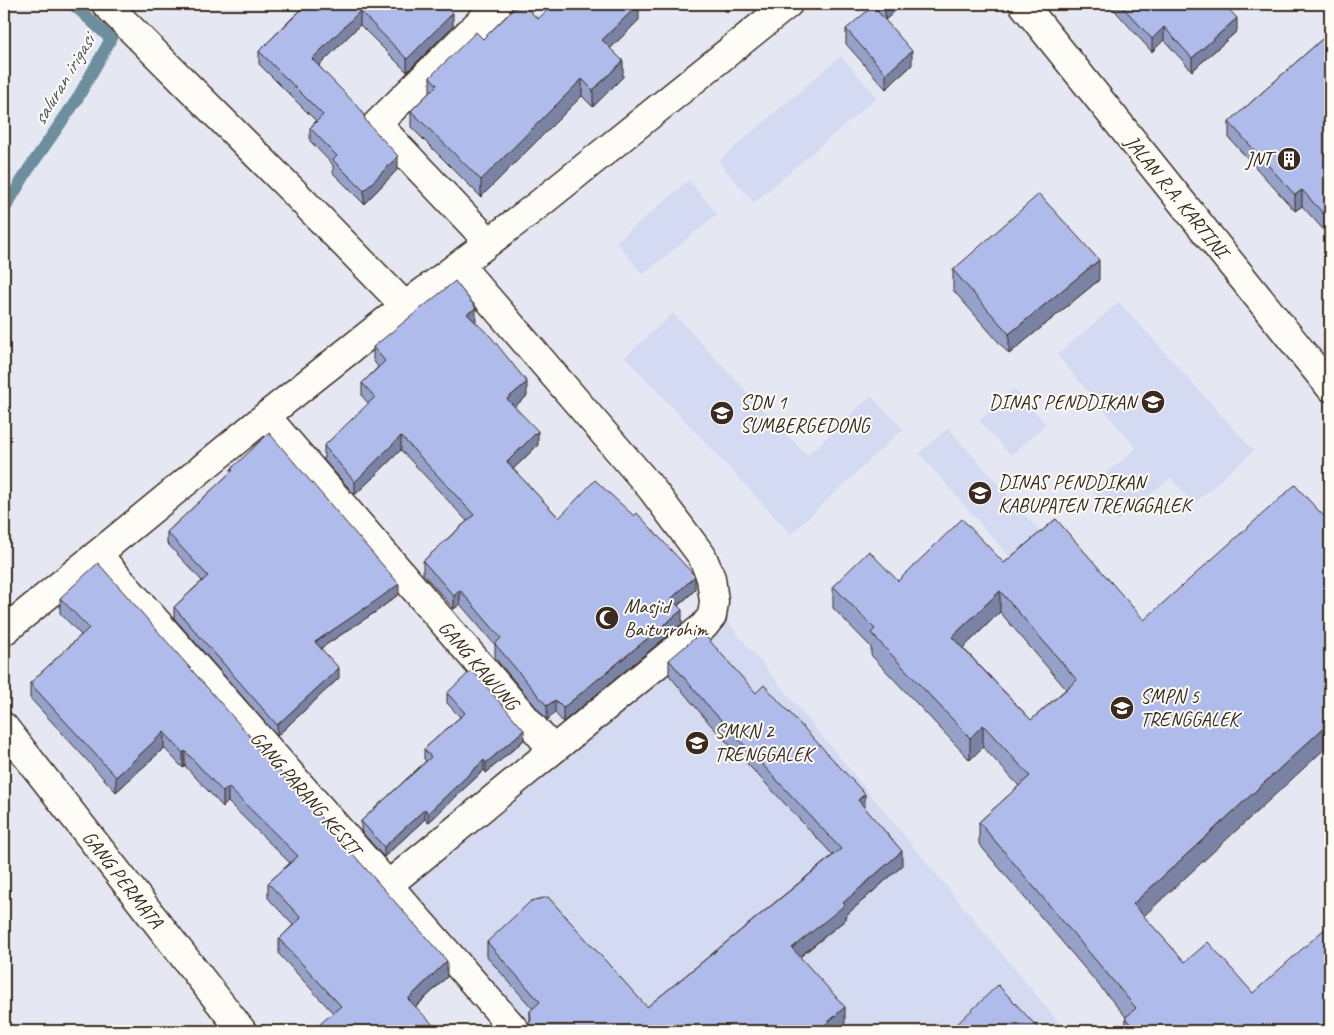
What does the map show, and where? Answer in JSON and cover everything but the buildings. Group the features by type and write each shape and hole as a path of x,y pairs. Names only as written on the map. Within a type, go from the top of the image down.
{"street":[{"path":"106,4 405,306"},
{"path":"489,242 377,124 498,4"},
{"path":"4,631 266,416 405,306 460,266 553,193 788,4"},
{"name":"JALAN R.A. KARTINI","path":"1024,4 1330,387"},
{"path":"387,886 704,626 712,616 714,602 711,578 702,556 651,488 460,266"},
{"name":"GANG KAWUNG","path":"266,416 553,750"},
{"name":"GANG PARANG KESIT","path":"98,555 516,1031"},
{"name":"GANG PERMATA","path":"4,727 242,1031"}],"shaded area":[{"path":"841,56 877,97 754,203 718,161"},
{"path":"689,180 717,214 643,275 616,242"},
{"name":"DINAS PENDDIKAN","path":"1119,302 1254,451 1193,504 1171,478 1118,520 1091,487 1136,448 1057,355"},
{"name":"SDN 1 SUMBERGEDONG","path":"673,313 807,456 871,396 903,429 791,534 625,357"},
{"name":"DINAS PENDDIKAN","path":"1014,389 1046,424 1011,455 979,421"},
{"name":"DINAS PENDDIKAN KABUPATEN TRENGGALEK","path":"948,428 1041,533 1012,560 919,453"},
{"name":"SMKN 2 TRENGGALEK","path":"722,615 1066,1031 528,1031 403,886"}],"waterway":[{"name":"saluran irigasi","path":"4,210 28,170 76,101 111,39 73,4"}],"place":[{"name":"JNT","path":"1289,159"},
{"name":"DINAS PENDDIKAN","path":"1153,402"},
{"name":"SDN 1 SUMBERGEDONG","path":"722,413"},
{"name":"DINAS PENDDIKAN KABUPATEN TRENGGALEK","path":"980,493"},
{"name":"Masjid Baiturrohim","path":"607,618"},
{"name":"SMPN 5 TRENGGALEK","path":"1122,708"},
{"name":"SMKN 2 TRENGGALEK","path":"697,743"}]}
